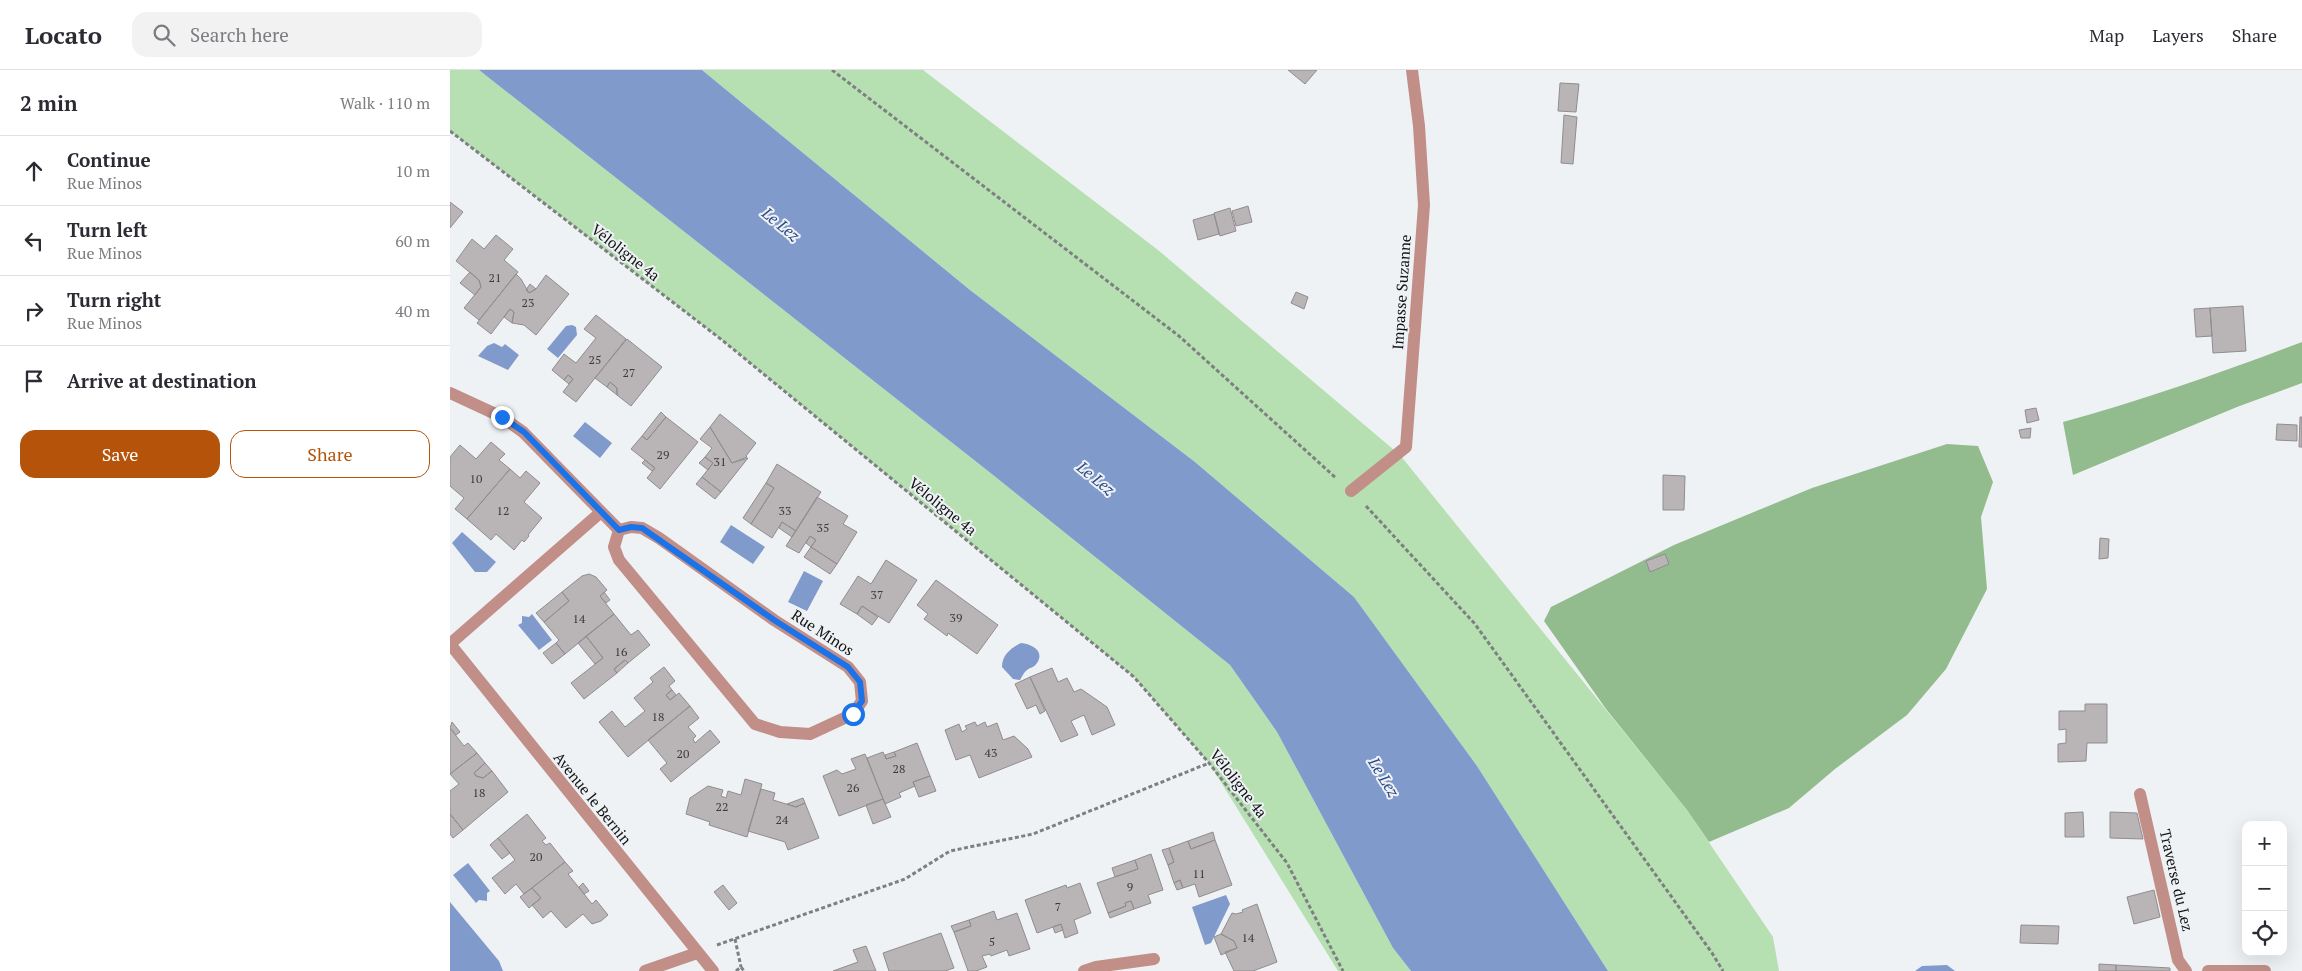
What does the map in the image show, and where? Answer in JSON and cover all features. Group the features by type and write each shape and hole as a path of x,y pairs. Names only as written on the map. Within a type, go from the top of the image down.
{"street":[{"name":"Impasse Suzanne","path":"1351,491 1406,447 1424,205 1419,126 1412,70"},
{"path":"450,393 502,417 524,432 619,530"},
{"path":"450,644 600,512"},
{"name":"Rue Minos","path":"631,527 642,528 774,620 848,667 860,682 862,701 853,714 810,734 780,732 755,724 619,560 614,548 619,530 631,527"},
{"name":"Avenue le Bernin","path":"450,644 713,971"},
{"name":"Traverse du Lez","path":"2140,794 2178,960 2186,971"},
{"path":"645,971 697,952"},
{"path":"1084,971 1096,967 1154,959"},
{"path":"2208,971 2266,971"}],"path":[{"path":"832,70 1179,336 1351,491 1475,624 1579,766 1723,971"},
{"name":"Véloligne 4a","path":"450,130 722,340 1134,677 1209,763 1287,863 1343,971"},
{"path":"697,952 905,879 950,851 1033,834 1209,763"},
{"path":"735,939 741,967 744,971"},
{"path":"736,971 741,967"}],"green space":[{"path":"450,70 479,70 988,471 1230,665 1277,732 1393,948 1411,971 1338,971 1209,763 1134,677 722,340 450,131"},
{"path":"702,70 923,70 1158,250 1400,455 1687,810 1773,937 1779,971 1608,971 1477,766 1354,597 1195,462 970,290"},
{"path":"2302,342 2302,383 2237,407 2073,475 2063,422 2183,385"},
{"path":"1947,444 1978,446 1993,482 1981,517 1987,589 1946,669 1907,715 1835,769 1789,808 1709,842 1687,810 1606,709 1544,621 1551,607 1674,545 1812,488"}],"water":[{"name":"Le Lez","path":"479,70 702,70 970,290 1195,462 1354,597 1477,766 1608,971 1411,971 1393,948 1277,732 1230,665 988,471"},
{"path":"572,325 576,327 577,335 558,358 547,349 566,326"},
{"path":"494,343 502,347 505,344 519,355 508,370 478,356 487,346"},
{"path":"585,422 612,443 600,458 573,436"},
{"path":"731,525 765,547 753,564 720,542"},
{"path":"462,532 496,562 487,572 475,572 452,543"},
{"path":"804,571 823,581 807,611 788,602"},
{"path":"532,614 552,640 539,650 518,625 522,623 522,616 529,617"},
{"path":"1021,643 1036,649 1039,659 1036,665 1026,671 1020,680 1013,679 1002,667 1002,663 1008,652"},
{"path":"468,863 490,891 487,893 487,901 479,900 476,903 453,875"},
{"path":"1226,895 1230,904 1211,943 1205,945 1192,907"},
{"path":"450,902 499,961 503,971 450,971"},
{"path":"1947,965 1955,971 1915,971 1922,966"}],"building":[{"path":"1288,70 1317,70 1305,84"},
{"path":"1560,83 1579,84 1576,112 1558,111"},
{"path":"1564,115 1577,117 1573,164 1561,163"},
{"path":"450,202 463,212 450,228"},
{"path":"1248,206 1252,222 1236,226 1232,211"},
{"path":"1230,208 1236,231 1220,236 1214,213"},
{"path":"1214,214 1219,234 1198,240 1193,220"},
{"path":"496,235 513,249 504,260 518,272 479,320 464,308 481,287 479,280 456,261 472,239 484,249"},
{"path":"470,272 479,280 481,287 475,295 460,283"},
{"path":"516,274 529,293 536,289 546,275 569,294 536,335 524,325 512,323 514,312 510,309 491,334 477,323"},
{"path":"530,284 536,289 529,293 526,290"},
{"path":"1296,292 1308,297 1304,309 1291,303"},
{"path":"2243,306 2246,351 2213,353 2210,308"},
{"path":"2210,308 2212,336 2196,337 2194,309"},
{"path":"510,309 514,312 512,323 504,317"},
{"path":"596,315 626,339 576,402 563,392 573,379 568,375 564,380 552,370 564,354 576,363 596,338 584,329"},
{"path":"627,339 662,367 631,406 617,395 617,388 610,382 607,387 595,378"},
{"path":"568,375 573,379 569,384 564,380"},
{"path":"610,382 617,388 617,395 607,387"},
{"path":"2036,408 2039,420 2027,423 2025,410"},
{"path":"661,412 666,417 647,440 642,436"},
{"path":"720,414 756,443 747,457 732,463 710,427"},
{"path":"666,417 698,442 660,489 647,478 655,468 631,449 642,436 647,440"},
{"path":"2300,417 2302,417 2302,447 2299,447"},
{"path":"2277,424 2297,425 2297,441 2276,440"},
{"path":"710,427 732,463 748,458 721,492 702,477 713,463 705,457 712,448 700,439"},
{"path":"2031,428 2030,438 2021,438 2019,430"},
{"path":"491,442 505,454 499,460 510,469 467,519 455,509 464,498 450,486 450,457 460,445 476,459"},
{"path":"705,457 713,463 708,470 699,463"},
{"path":"645,460 655,468 652,471 642,463"},
{"path":"777,464 821,492 796,531 782,522 772,538 751,524 774,488 766,483"},
{"path":"510,469 520,478 526,471 540,483 524,502 542,518 524,542 522,540 514,550 496,534 491,540 467,519"},
{"path":"1663,475 1685,476 1684,510 1663,510"},
{"path":"702,477 721,492 715,499 696,484"},
{"path":"766,483 774,488 751,524 743,518"},
{"path":"817,497 848,516 843,524 857,532 837,564 811,547 816,540 810,536 799,553 786,546"},
{"path":"782,522 796,531 792,537 779,528"},
{"path":"810,536 816,540 811,547 806,543"},
{"path":"2100,538 2109,539 2108,558 2099,559"},
{"path":"811,547 837,564 830,574 804,557"},
{"path":"1665,554 1669,564 1650,572 1646,561"},
{"path":"886,560 917,580 889,623 862,606 857,614 840,604 858,576 871,584"},
{"path":"589,574 596,577 607,590 600,596 614,614 565,654 556,643 559,640 544,622 569,601 562,592 582,576"},
{"path":"936,580 998,625 977,654 948,633 947,636 924,619 928,614 917,605"},
{"path":"562,592 569,601 544,622 536,613"},
{"path":"604,592 610,600 606,603 600,596"},
{"path":"862,606 878,617 872,625 857,614"},
{"path":"614,614 631,635 638,630 650,645 628,663 625,660 614,669 617,673 584,699 571,683 603,658 586,636"},
{"path":"586,636 603,658 595,664 578,643"},
{"path":"556,643 565,654 552,664 543,653"},
{"path":"625,660 628,663 617,673 614,669"},
{"path":"664,667 675,681 669,686 672,690 666,695 670,700 679,693 690,706 628,757 599,722 612,711 625,727 645,711 634,698 653,682 650,678"},
{"path":"1052,668 1058,682 1067,678 1074,692 1081,689 1107,707 1115,725 1092,735 1084,715 1071,721 1078,735 1061,742 1030,677"},
{"path":"1030,677 1045,711 1040,714 1036,705 1027,709 1015,684"},
{"path":"672,690 676,695 670,700 666,695"},
{"path":"2085,704 2107,704 2107,743 2087,743 2086,761 2058,762 2058,744 2066,743 2066,729 2059,730 2059,711 2085,711"},
{"path":"690,706 699,718 688,727 696,736 693,739 695,743 710,730 720,742 671,782 660,769 667,763 648,740"},
{"path":"452,722 460,732 456,735 450,728"},
{"path":"975,722 977,726 985,722 987,727 997,723 1003,740 1014,736 1028,749 1032,757 979,778 970,755 956,760 945,730 959,724 962,732 967,729 965,726"},
{"path":"450,728 464,746 468,743 477,753 450,774"},
{"path":"917,743 930,776 913,782 915,786 899,793 901,797 885,804 867,758 883,752 886,759 896,756 894,752"},
{"path":"894,752 896,756 886,759 885,755"},
{"path":"477,753 485,763 474,773 476,776 483,778 492,771 508,792 463,830 450,814 450,791 459,784 450,774"},
{"path":"865,754 883,799 839,816 823,776 837,770 842,774 856,769 851,759"},
{"path":"485,763 492,771 483,778 476,776 474,773"},
{"path":"930,776 936,791 919,797 913,782"},
{"path":"745,779 762,784 747,837 709,825 710,822 686,814 690,798 708,786 723,790 721,796 726,798 728,791 741,795"},
{"path":"761,789 775,793 773,800 796,807 805,803 819,838 788,850 785,842 748,831"},
{"path":"803,798 805,803 796,807 787,804"},
{"path":"883,799 891,817 873,824 866,805"},
{"path":"2083,812 2084,837 2065,837 2065,813"},
{"path":"2110,812 2137,813 2143,839 2110,838"},
{"path":"450,814 463,830 453,838 450,834"},
{"path":"527,814 546,838 542,841 546,845 550,843 565,862 524,894 516,884 505,894 492,878 515,860 498,838"},
{"path":"1213,832 1215,840 1191,849 1188,841"},
{"path":"498,838 510,853 502,859 490,845"},
{"path":"1215,840 1232,885 1199,897 1195,884 1183,888 1180,880 1174,883 1168,865 1174,862 1169,848 1188,841 1191,849"},
{"path":"1169,848 1174,862 1168,865 1162,850"},
{"path":"1151,854 1163,890 1148,895 1151,903 1134,909 1131,901 1125,903 1126,906 1108,913 1097,883 1138,869 1135,860"},
{"path":"1135,860 1138,869 1115,877 1112,868"},
{"path":"565,862 573,871 568,874 592,904 596,900 608,915 601,921 592,924 583,914 566,928 551,911 543,918 532,905 541,898 532,888"},
{"path":"1180,880 1183,888 1177,890 1174,883"},
{"path":"583,883 589,891 584,894 579,887"},
{"path":"1080,883 1091,913 1074,920 1078,933 1065,938 1061,924 1037,933 1025,900 1066,885 1067,888"},
{"path":"723,885 737,903 729,910 714,892"},
{"path":"532,888 541,898 529,908 520,897"},
{"path":"2154,890 2160,917 2134,924 2127,897"},
{"path":"1131,901 1134,909 1110,918 1108,913 1126,906 1125,903"},
{"path":"1257,904 1277,962 1253,971 1234,971 1225,952 1237,948 1234,941 1221,934 1232,913 1243,912 1242,910"},
{"path":"994,911 997,920 1017,913 1030,949 1009,956 1007,950 991,956 990,954 982,956 987,967 976,971 968,971 954,932 971,926 969,920"},
{"path":"969,920 971,926 954,932 951,926"},
{"path":"1061,924 1063,930 1055,933 1053,927"},
{"path":"2021,925 2059,926 2058,944 2020,943"},
{"path":"941,933 954,968 945,971 889,971 883,953"},
{"path":"1221,934 1234,941 1237,948 1221,955 1214,937"},
{"path":"866,946 876,971 833,971 858,962 853,950"},
{"path":"2099,964 2116,965 2116,971 2099,971"},
{"path":"2116,965 2170,968 2170,971 2116,971"}],"route":[{"path":"502,417 524,432 619,530 631,527 642,528 774,620 848,667 860,682 862,701 853,714"}]}
